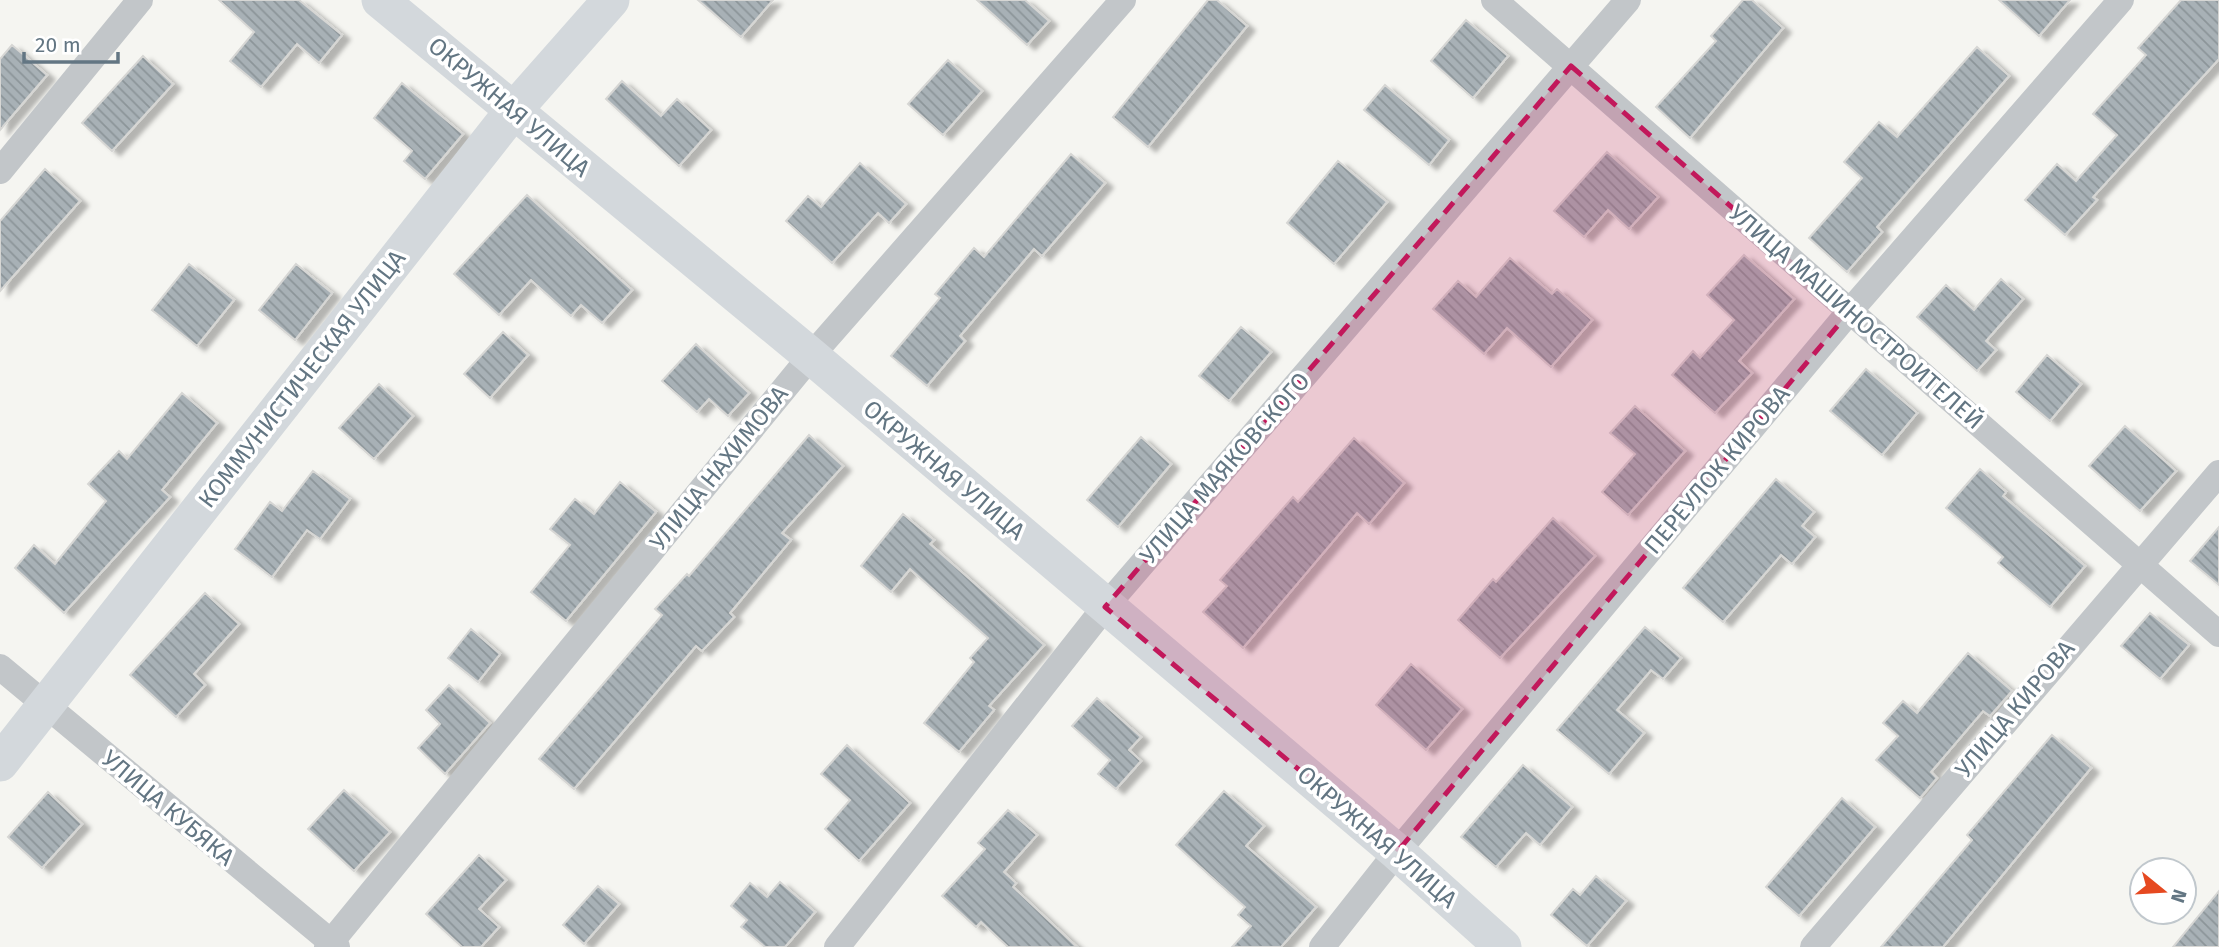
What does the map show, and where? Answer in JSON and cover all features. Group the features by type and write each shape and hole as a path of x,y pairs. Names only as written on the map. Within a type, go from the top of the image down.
{"street":[{"path":"0,171 140,0"},
{"name":"ОКРУЖНАЯ УЛИЦА","path":"380,0 810,356 1397,852 1503,947"},
{"name":"КОММУНИСТИЧЕСКАЯ УЛИЦА","path":"0,763 513,111 611,0"},
{"name":"УЛИЦА НАХИМОВА","path":"332,945 810,356 1124,0"},
{"name":"УЛИЦА МАШИНОСТРОИТЕЛЕЙ","path":"1494,0 2219,634"},
{"name":"УЛИЦА МАЯКОВСКОГО","path":"837,947 1105,607 1628,0"},
{"name":"ПЕРЕУЛОК КИРОВА","path":"1322,947 1397,852 1850,311 2121,0"},
{"name":"УЛИЦА КИРОВА","path":"1813,947 2219,473"},
{"name":"УЛИЦА КУБЯКА","path":"0,667 332,945"}],"highlighted area":[{"path":"1571,66 1850,311 1397,852 1105,607"}],"building":[{"path":"219,0 299,0 342,35 319,63 297,44 261,87 230,61 254,32"},
{"path":"698,0 773,0 741,37"},
{"path":"977,0 1025,0 1049,21 1027,45"},
{"path":"1208,0 1217,0 1247,26 1148,147 1113,117"},
{"path":"1743,0 1752,0 1783,28 1690,138 1656,107 1716,41 1711,36"},
{"path":"1999,0 2070,0 2039,36"},
{"path":"2181,0 2219,0 2219,59 2093,197 2097,200 2065,235 2025,200 2057,164 2076,181 2117,135 2093,114 2146,55 2138,48"},
{"path":"1466,20 1508,56 1473,98 1431,61"},
{"path":"12,45 47,75 0,130 0,59"},
{"path":"1977,47 2009,76 1877,227 1882,232 1847,272 1809,238 1862,178 1844,162 1879,122 1897,137"},
{"path":"143,56 173,84 112,151 82,123"},
{"path":"948,60 982,91 943,135 908,104"},
{"path":"622,81 661,116 677,99 711,130 679,166 606,99"},
{"path":"402,83 463,134 425,179 404,161 412,151 374,118"},
{"path":"1385,85 1449,140 1429,165 1364,110"},
{"path":"1607,152 1658,197 1629,229 1608,210 1584,237 1554,211"},
{"path":"1071,154 1105,183 1042,256 1034,249 960,336 965,341 927,386 891,356 940,298 935,294 974,248 984,257"},
{"path":"1338,161 1387,202 1334,264 1287,223"},
{"path":"860,163 906,204 889,223 878,213 832,263 786,221 808,196 821,207"},
{"path":"45,169 80,201 0,291 0,221"},
{"path":"527,195 632,290 602,323 581,305 571,316 531,280 499,315 454,274"},
{"path":"1744,255 1794,299 1739,361 1752,373 1715,413 1672,375 1693,351 1700,358 1734,320 1707,295"},
{"path":"1510,258 1552,294 1557,289 1592,320 1551,367 1507,328 1484,354 1433,309 1458,281 1476,297"},
{"path":"189,264 234,300 197,346 152,310"},
{"path":"296,264 332,293 295,340 259,310"},
{"path":"2001,279 2023,299 1986,341 1996,350 1977,371 1917,317 1946,285 1974,310"},
{"path":"1241,327 1271,352 1229,401 1199,376"},
{"path":"503,332 528,355 490,398 464,374"},
{"path":"696,344 749,393 728,416 709,399 697,412 662,381"},
{"path":"2047,355 2081,384 2050,421 2016,392"},
{"path":"1866,369 1917,413 1882,455 1830,411"},
{"path":"379,384 413,416 374,459 339,428"},
{"path":"182,393 217,423 162,490 170,497 64,613 15,568 34,545 55,564 106,501 88,484 119,451 127,459"},
{"path":"1635,406 1685,451 1628,515 1602,492 1635,454 1610,433"},
{"path":"2125,426 2176,471 2140,511 2089,466"},
{"path":"809,435 843,466 782,533 791,540 730,613 734,617 702,651 696,646 574,789 539,759 662,615 655,609 687,574 689,576"},
{"path":"1141,437 1171,464 1118,527 1087,500"},
{"path":"1354,438 1404,483 1369,524 1357,513 1243,648 1203,612 1227,586 1220,580 1293,497 1298,502"},
{"path":"1980,469 2006,492 2003,496 2085,566 2050,607 1998,563 2003,557 1946,508"},
{"path":"313,471 350,499 320,539 307,530 272,577 235,549 270,502 282,511"},
{"path":"1776,479 1814,512 1802,526 1815,537 1792,564 1781,555 1723,622 1683,588"},
{"path":"620,482 656,512 566,621 531,592 570,545 550,529 575,499 594,514"},
{"path":"903,514 934,540 930,544 1044,645 989,706 994,710 959,752 924,723 974,662 970,658 988,638 910,569 891,592 861,566"},
{"path":"1553,518 1595,556 1500,658 1458,620 1493,579 1496,582"},
{"path":"2219,527 2219,585 2190,561"},
{"path":"205,593 239,624 194,674 205,685 176,717 130,675"},
{"path":"2150,613 2189,645 2160,679 2121,646"},
{"path":"1645,627 1681,658 1663,679 1651,670 1617,710 1644,733 1609,774 1557,730"},
{"path":"471,629 500,654 478,682 448,658"},
{"path":"1968,653 2012,691 1990,716 1983,711 1931,772 1937,778 1920,798 1876,760 1898,736 1883,723 1903,701 1917,713"},
{"path":"1411,664 1462,709 1426,750 1376,705"},
{"path":"449,685 490,723 445,774 418,748 440,724 426,710"},
{"path":"1097,698 1141,737 1129,750 1141,761 1116,789 1098,774 1110,760 1072,726"},
{"path":"2052,735 2091,768 1943,947 1881,947 1972,840 1967,835"},
{"path":"847,745 910,803 859,861 825,829 850,800 821,774"},
{"path":"1523,765 1572,807 1540,845 1526,833 1496,867 1461,837"},
{"path":"344,790 390,832 354,871 308,829"},
{"path":"1224,791 1264,826 1246,846 1316,907 1281,947 1232,947 1251,926 1238,915 1245,907 1176,845"},
{"path":"48,792 82,824 42,868 8,837"},
{"path":"1842,798 1875,827 1799,916 1766,887"},
{"path":"1008,810 1037,835 1004,872 1016,883 1013,887 1077,947 1008,947 981,922 976,927 942,896 985,849 978,843"},
{"path":"479,855 506,880 479,909 499,927 481,947 462,947 426,914"},
{"path":"1596,876 1626,901 1587,946 1551,915 1573,889 1580,895"},
{"path":"780,882 815,912 785,947 765,947 741,927 747,920 731,906 750,883 767,897"},
{"path":"598,886 619,904 584,944 563,925"},
{"path":"2219,891 2219,947 2173,947 2190,926 2198,926 2198,917"}]}
